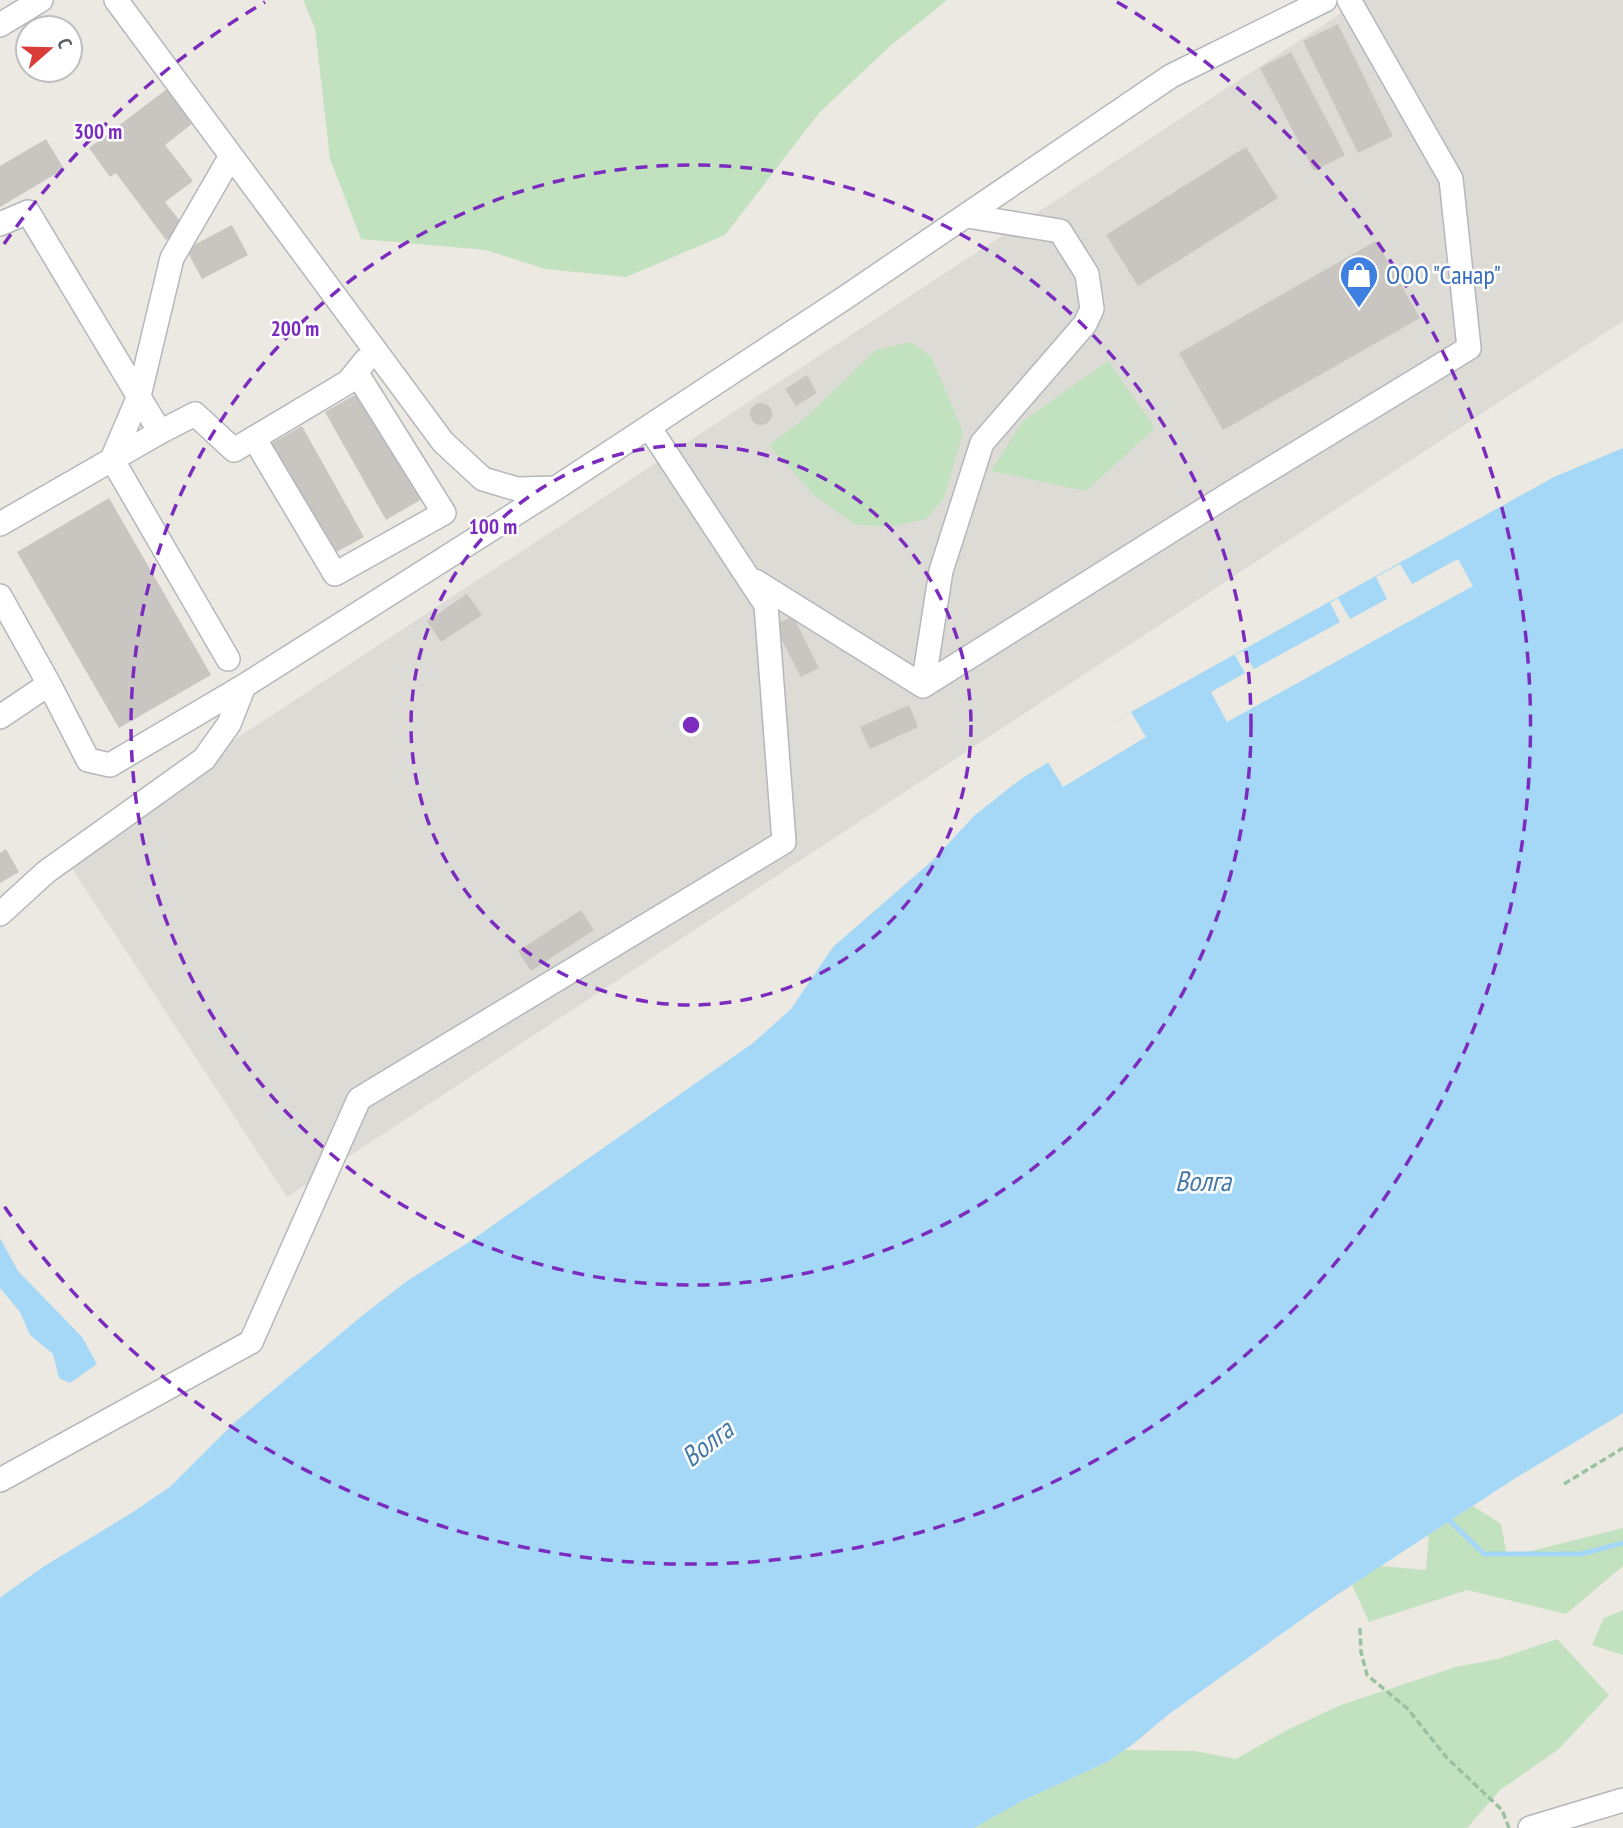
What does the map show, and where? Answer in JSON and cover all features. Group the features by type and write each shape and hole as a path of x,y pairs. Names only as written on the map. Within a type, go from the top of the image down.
{"street":[{"path":"0,24 41,0"},
{"path":"116,0 443,442 483,479 517,489 556,488"},
{"path":"0,596 88,760 110,765 244,686 556,488 967,216 1171,76 1325,0"},
{"path":"923,686 1219,500 1469,348 1451,179 1349,0"},
{"path":"112,460 139,396 172,258 231,156"},
{"path":"0,224 28,212 160,432"},
{"path":"923,686 941,571 982,443 1085,324 1092,309 1087,274 1060,231 967,216"},
{"path":"0,524 195,414 233,450 348,382 375,349"},
{"path":"254,438 335,574 444,513 356,372"},
{"path":"0,1480 251,1342 359,1100 784,842 766,605 649,427"},
{"path":"112,460 228,659"},
{"path":"746,576 923,686"},
{"path":"0,717 49,684"},
{"path":"0,914 46,872 204,759 229,724 244,686"},
{"path":"1530,1828 1623,1800"}],"path":[{"path":"1564,1484 1623,1448"},
{"path":"1360,1628 1361,1652 1367,1675 1407,1708 1447,1758 1502,1810 1509,1828"}],"shaded area":[{"path":"1361,0 1623,0 1623,321 287,1197 62,853"}],"green space":[{"path":"303,0 947,0 890,46 819,113 725,235 626,277 545,269 486,250 361,239 330,159 315,28"},
{"path":"910,342 931,356 963,432 944,498 926,519 888,527 854,524 814,495 769,445 804,419 876,350"},
{"path":"1108,361 1155,428 1086,491 991,471 1023,421"},
{"path":"1473,1506 1501,1524 1507,1557 1623,1528 1623,1566 1566,1614 1467,1590 1369,1622 1352,1585 1380,1566 1426,1570 1429,1534"},
{"path":"1623,1610 1623,1655 1592,1645 1604,1618"},
{"path":"1557,1639 1609,1695 1559,1749 1500,1790 1467,1828 974,1828 1022,1801 1107,1762 1125,1750 1195,1751 1236,1759 1285,1731 1341,1705 1456,1667 1498,1659"}],"water":[{"name":"Волга","path":"1623,448 1623,1413 1514,1479 1332,1598 1169,1714 1107,1762 1022,1801 974,1828 0,1828 0,1598 43,1567 171,1486 235,1422 407,1281 469,1242 753,1043 791,1009 833,947 933,860 975,815 1021,779 1131,712 1554,477"},
{"path":"0,1238 18,1271 82,1337 97,1364 70,1383 59,1378 53,1354 30,1335 20,1312 0,1288"}],"pier":[{"path":"1458,559 1473,586 1227,722 1211,692 1245,673 1235,655 1243,651 1254,669 1340,622 1330,603 1338,598 1350,619 1387,599 1376,577 1400,564 1412,584"},
{"path":"1131,712 1146,737 1063,787 1048,762"}],"building":[{"path":"1338,24 1393,136 1358,153 1303,41"},
{"path":"1291,52 1345,155 1314,171 1260,68"},
{"path":"167,89 193,123 165,145 193,181 165,202 184,226 166,240 116,173 110,177 89,148"},
{"path":"46,139 64,169 0,207 0,166"},
{"path":"1246,147 1278,198 1138,286 1106,235"},
{"path":"232,225 248,255 202,279 186,249"},
{"path":"1376,241 1420,318 1223,430 1179,353"},
{"path":"807,375 817,393 796,406 785,389"},
{"path":"360,392 422,499 386,520 325,412"},
{"path":"761,403 769,406 772,414 769,422 761,425 753,422 750,414 753,406"},
{"path":"302,426 364,537 331,555 270,444"},
{"path":"109,498 211,675 119,728 17,552"},
{"path":"467,594 482,615 441,642 427,621"},
{"path":"793,616 819,668 801,677 774,625"},
{"path":"909,705 918,727 870,749 860,727"},
{"path":"6,849 19,872 0,883 0,853"},
{"path":"581,910 594,930 531,971 518,951"}],"waterway":[{"path":"1446,1517 1484,1554 1581,1554 1623,1543"}],"place":[{"name":"ООО \"Санар\"","path":"1359,309"}]}
